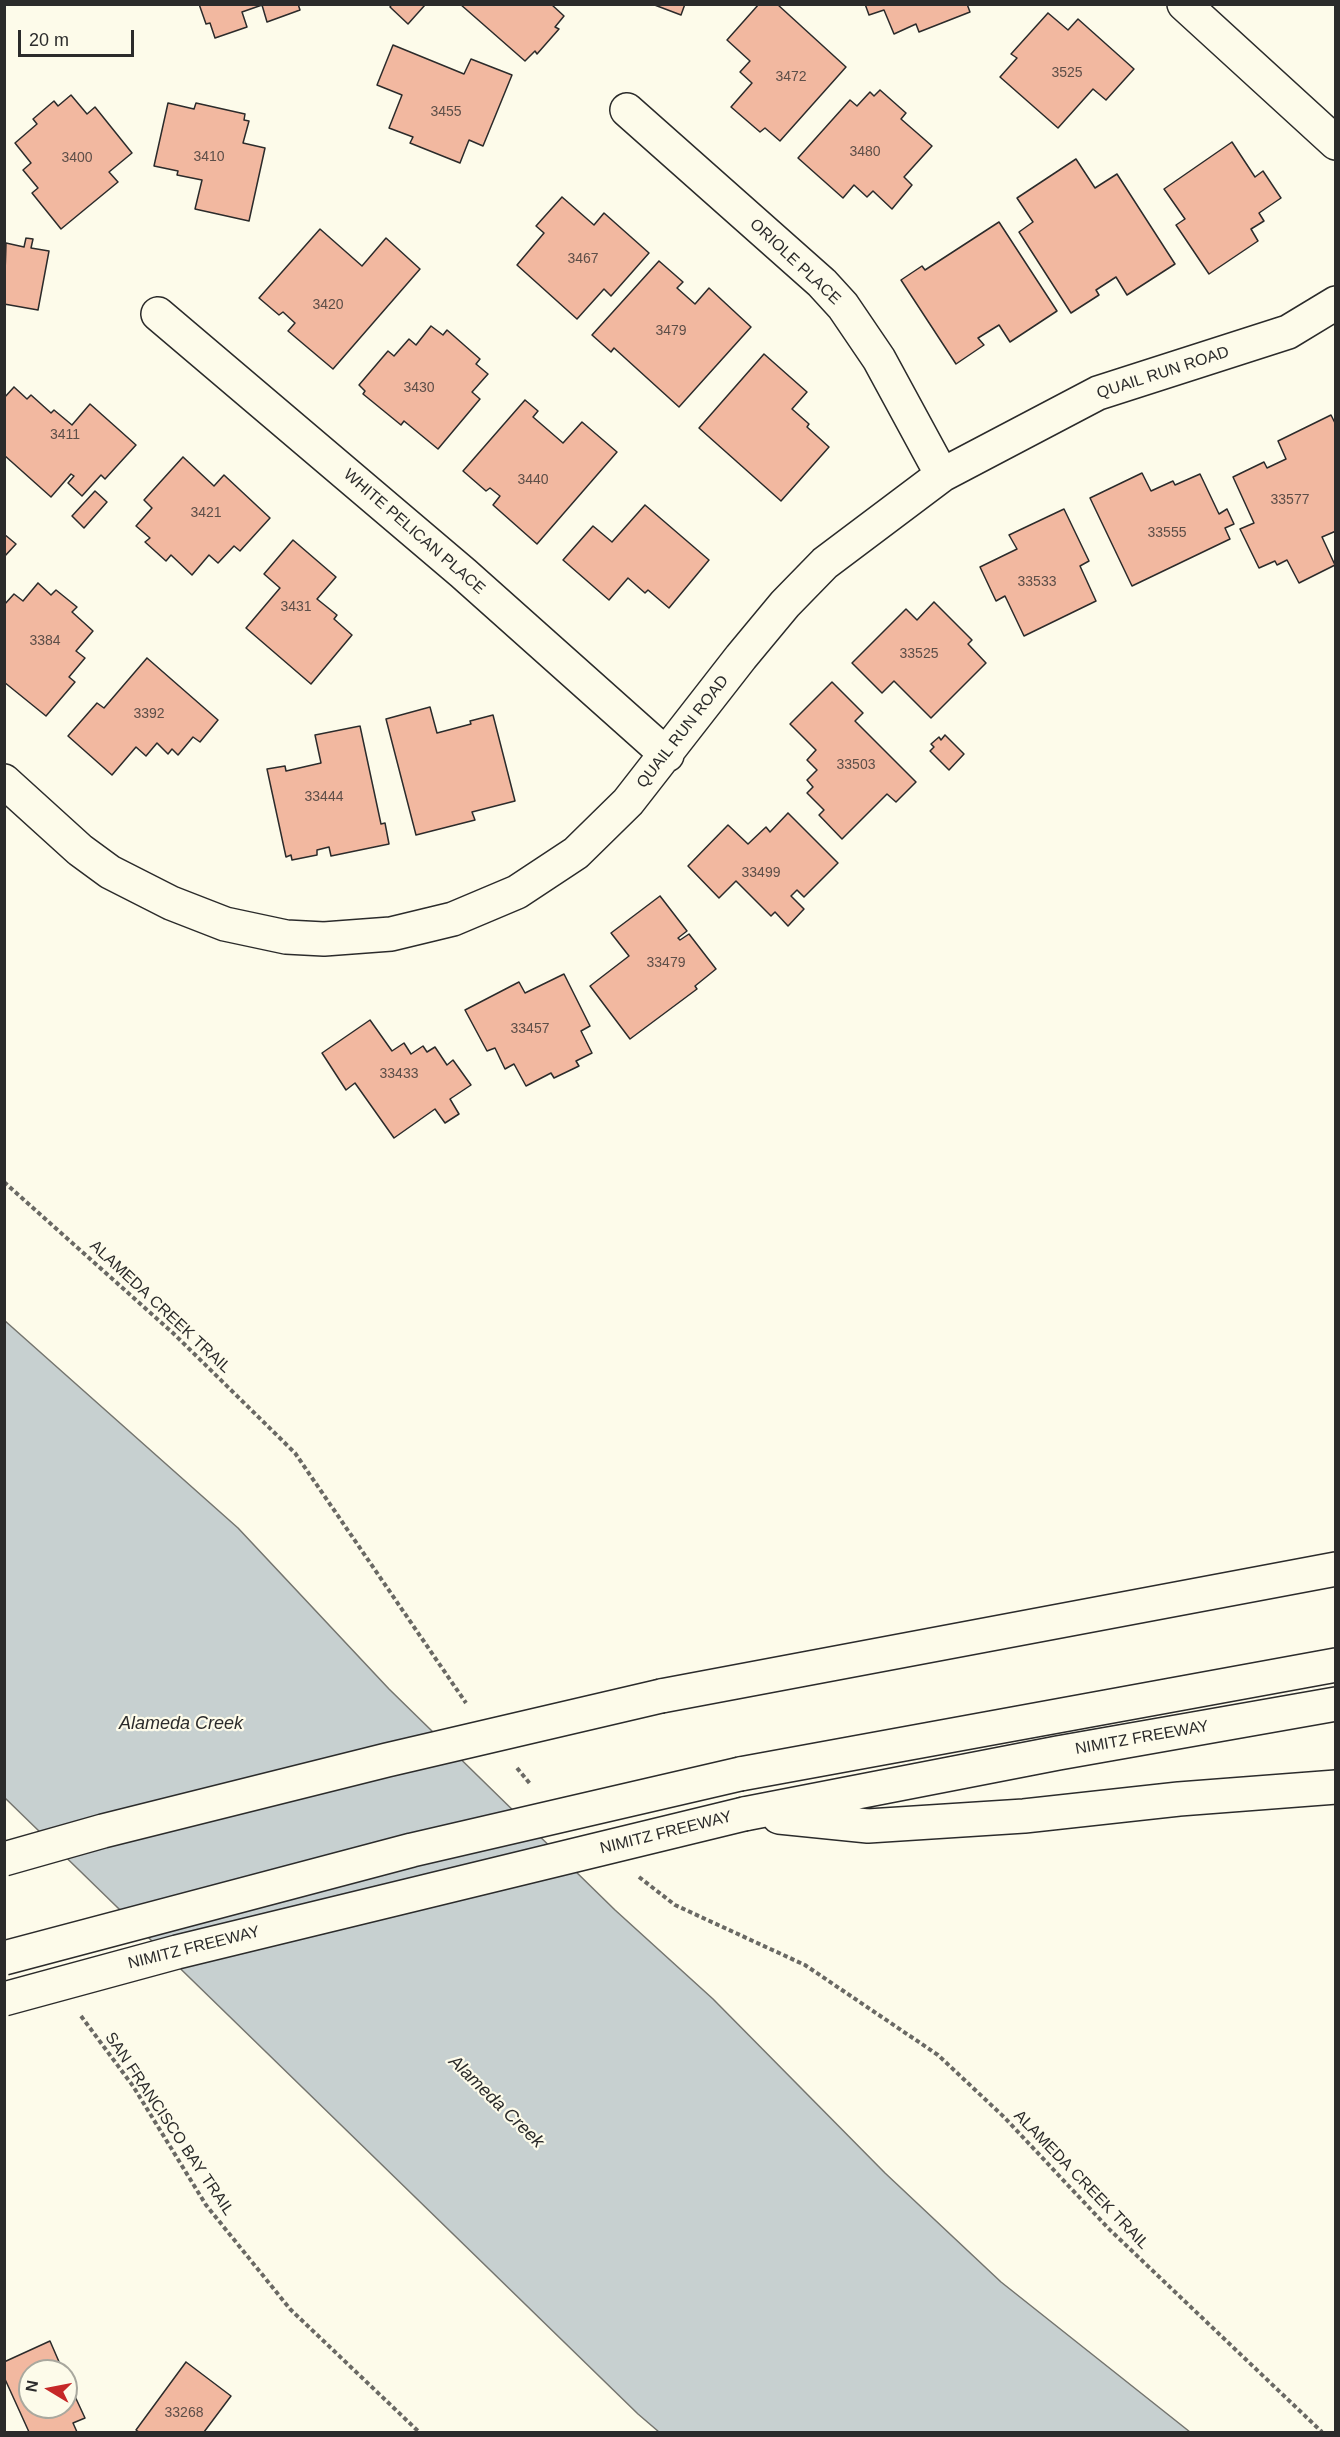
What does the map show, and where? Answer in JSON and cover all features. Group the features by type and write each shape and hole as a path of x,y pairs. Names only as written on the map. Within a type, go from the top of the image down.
{"main road":[{"path":"1184,4 1335,143"},
{"name":"ORIOLE PLACE","path":"627,110 822,283 843,306 879,359 942,475"},
{"name":"QUAIL RUN ROAD","path":"4,781 80,850 110,872 138,888 225,924 286,937 359,938 421,928 464,915 517,892 576,853 603,829 667,755 741,657 785,604 825,563 942,475 1098,393 1288,332 1335,303"},
{"name":"WHITE PELICAN PLACE","path":"158,314 463,573 667,755"},
{"path":"4,1859 103,1831 387,1760 661,1696 1335,1569"},
{"path":"4,1958 412,1850 740,1774 1335,1665"},
{"name":"NIMITZ FREEWAY","path":"4,1999 177,1952 744,1814 1058,1753 1335,1704"},
{"path":"744,1814 868,1826 1024,1816 1179,1799 1335,1787"}],"path":[{"name":"ALAMEDA CREEK TRAIL","path":"4,1182 173,1333 295,1453"},
{"name":"ALAMEDA CREEK TRAIL","path":"805,1965 938,2055 1004,2117 1110,2230 1322,2433"},
{"name":"SAN FRANCISCO BAY TRAIL","path":"79,2013 134,2086 206,2205 290,2309 419,2433"}],"water":[{"name":"Alameda Creek","path":"4,1320 238,1528 389,1689 615,1910 713,1999 885,2173 1001,2282 1190,2432 659,2432 638,2414 5,1798"}],"building":[{"path":"199,4 298,4 300,10 267,22 262,5 242,12 247,27 215,38 210,23 206,24"},
{"path":"392,4 425,5 408,24 390,7"},
{"path":"460,4 551,4 564,16 555,27 559,29 537,54 535,51 525,61"},
{"path":"652,4 685,4 681,15"},
{"path":"759,4 777,4 846,67 780,141 765,128 760,132 731,107 752,83 740,72 750,61 727,40"},
{"path":"865,4 967,4 970,12 919,32 916,24 894,34 884,10 869,15"},
{"path":"1048,13 1068,30 1078,19 1134,69 1106,100 1093,89 1058,128 1000,77 1017,58 1011,54"},
{"path":"393,45 464,74 471,59 512,75 483,146 469,140 460,163 410,143 413,137 389,128 402,95 377,85"},
{"path":"880,90 906,113 901,119 932,146 904,177 912,185 892,209 873,191 867,197 854,185 843,198 798,158 850,100 857,106 870,92 874,96"},
{"path":"71,95 87,114 95,107 132,153 109,172 118,182 61,229 32,193 38,188 23,170 31,163 15,143 37,124 33,119 54,101 58,106"},
{"path":"168,103 194,109 196,103 245,114 244,120 249,121 243,143 265,148 249,221 195,209 202,180 177,175 178,171 154,166"},
{"path":"1232,142 1255,177 1263,171 1281,198 1259,213 1264,221 1251,229 1258,241 1209,274 1176,225 1185,219 1164,189"},
{"path":"1076,159 1095,188 1117,174 1175,264 1127,295 1116,277 1096,290 1099,295 1071,313 1019,232 1033,222 1017,198"},
{"path":"562,197 594,225 604,213 649,253 611,296 604,289 577,319 517,265 544,233 536,226"},
{"path":"999,222 1057,311 1010,342 999,325 978,338 984,345 956,364 901,280 922,266 925,270"},
{"path":"320,229 362,266 386,238 420,269 333,369 288,331 295,323 283,312 279,315 259,298"},
{"path":"26,238 33,239 31,248 49,251 38,310 4,304 6,243 24,247"},
{"path":"659,261 683,282 677,288 695,304 709,288 751,327 679,407 614,348 611,352 592,335"},
{"path":"431,326 443,335 447,330 480,359 476,364 488,374 472,392 480,399 438,449 404,421 401,425 363,394 365,391 359,385 388,351 394,356 409,339 416,345"},
{"path":"764,354 807,392 792,409 809,424 807,427 829,447 781,501 699,428"},
{"path":"14,387 27,399 31,395 51,413 54,410 72,425 90,404 136,445 105,479 101,475 82,496 68,483 74,476 71,474 51,497 4,455 4,398"},
{"path":"525,400 538,411 533,417 563,443 582,422 617,452 537,544 493,505 500,496 490,488 486,491 463,471"},
{"path":"1331,415 1336,425 1336,531 1322,537 1335,565 1299,583 1287,560 1277,565 1275,561 1259,568 1240,529 1254,523 1233,477 1264,462 1267,468 1286,459 1278,441"},
{"path":"183,457 214,486 224,475 270,518 240,551 234,546 218,563 209,555 192,575 171,555 166,561 145,542 150,538 136,526 152,508 144,500"},
{"path":"1142,473 1151,491 1173,481 1175,485 1200,474 1219,514 1227,509 1234,524 1225,528 1230,539 1132,586 1090,498"},
{"path":"95,491 107,502 84,528 72,516"},
{"path":"645,505 709,560 669,608 648,590 645,593 628,578 609,600 563,560 593,526 612,542"},
{"path":"1064,509 1089,561 1080,566 1096,601 1024,636 1005,596 996,601 980,567 1017,549 1009,535"},
{"path":"4,534 16,544 4,557"},
{"path":"293,540 336,577 317,599 337,615 334,619 352,635 311,684 246,628 280,588 264,574"},
{"path":"38,583 51,595 56,590 77,607 72,612 93,631 76,651 85,658 69,677 75,682 46,716 4,682 4,605 14,594 23,601"},
{"path":"934,602 972,640 968,644 986,663 931,718 894,681 882,693 852,663 906,609 917,620"},
{"path":"147,658 218,720 200,742 193,737 178,755 172,749 168,754 157,743 146,756 136,747 112,775 68,736 97,703 104,708"},
{"path":"832,682 863,713 855,721 916,782 896,802 887,794 842,839 819,815 824,810 807,793 813,787 807,780 817,770 807,760 816,750 790,724"},
{"path":"430,707 437,733 471,724 470,721 493,715 515,801 472,812 475,820 416,835 386,719"},
{"path":"360,726 381,824 385,823 389,844 331,856 329,847 317,850 317,855 292,860 291,855 286,857 267,769 285,766 286,771 321,763 315,735"},
{"path":"945,735 964,754 949,770 930,751 934,747 931,744 939,737 941,740"},
{"path":"788,813 838,863 804,897 797,890 791,896 804,909 788,926 775,912 771,916 736,881 719,898 688,866 728,825 748,844 766,827 770,832"},
{"path":"660,896 687,931 678,938 680,940 689,934 716,969 695,986 697,989 630,1039 590,986 629,956 611,933"},
{"path":"564,974 590,1026 581,1031 592,1053 576,1061 579,1066 554,1078 551,1073 526,1086 514,1064 505,1069 495,1048 487,1051 465,1010 519,982 525,993"},
{"path":"370,1020 392,1051 404,1043 411,1054 423,1046 427,1052 435,1047 447,1065 453,1060 471,1085 450,1099 459,1114 445,1123 435,1109 394,1138 355,1083 346,1090 322,1053"},
{"path":"50,2341 58,2359 18,2359 18,2408 4,2377 4,2362"},
{"path":"186,2362 231,2396 204,2432 139,2432 136,2430"},
{"path":"78,2403 85,2418 73,2423 77,2432 29,2432 23,2419 78,2419"}]}
